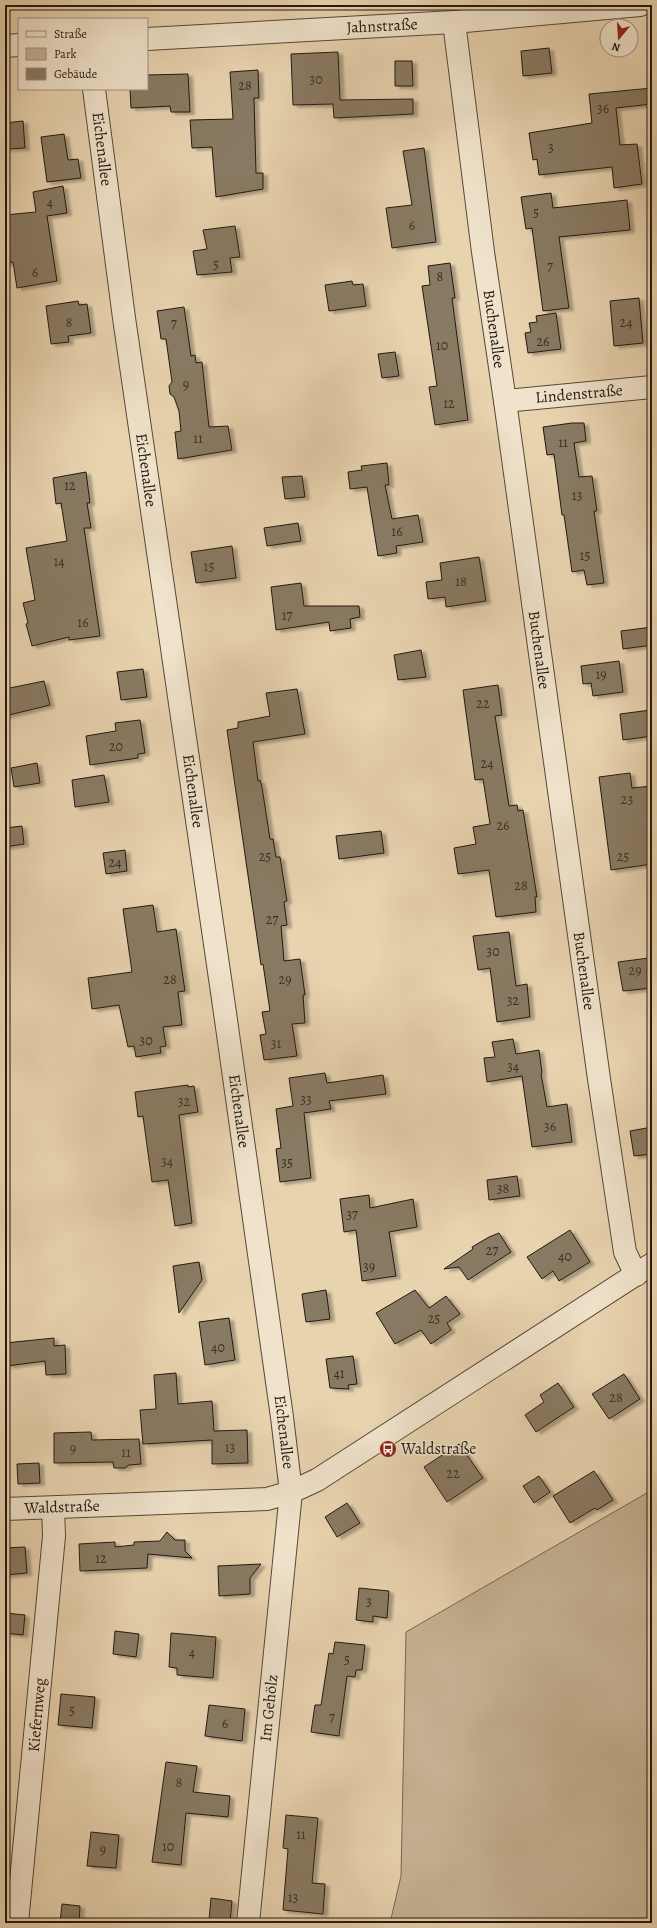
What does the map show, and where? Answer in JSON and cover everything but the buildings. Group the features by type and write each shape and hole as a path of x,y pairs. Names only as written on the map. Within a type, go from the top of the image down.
{"street":[{"name":"Jahnstraße","path":"148,39 454,22 582,8 640,5"},
{"name":"Buchenallee","path":"454,22 483,252 599,1079 625,1252 644,1269"},
{"path":"5,46 18,45"},
{"name":"Eichenallee","path":"94,90 124,318 275,1366 291,1492"},
{"name":"Lindenstraße","path":"505,401 652,387"},
{"name":"Waldstraße","path":"5,1510 267,1499 291,1492 317,1480 398,1429 644,1269"},
{"name":"Im Gehölz","path":"248,1923 291,1492"},
{"name":"Kiefernweg","path":"17,1923 54,1536 53,1508"}],"green space":[{"path":"652,1490 652,1923 390,1923 401,1876 406,1632"}],"place":[{"name":"Waldstraße","path":"388,1449"}]}
